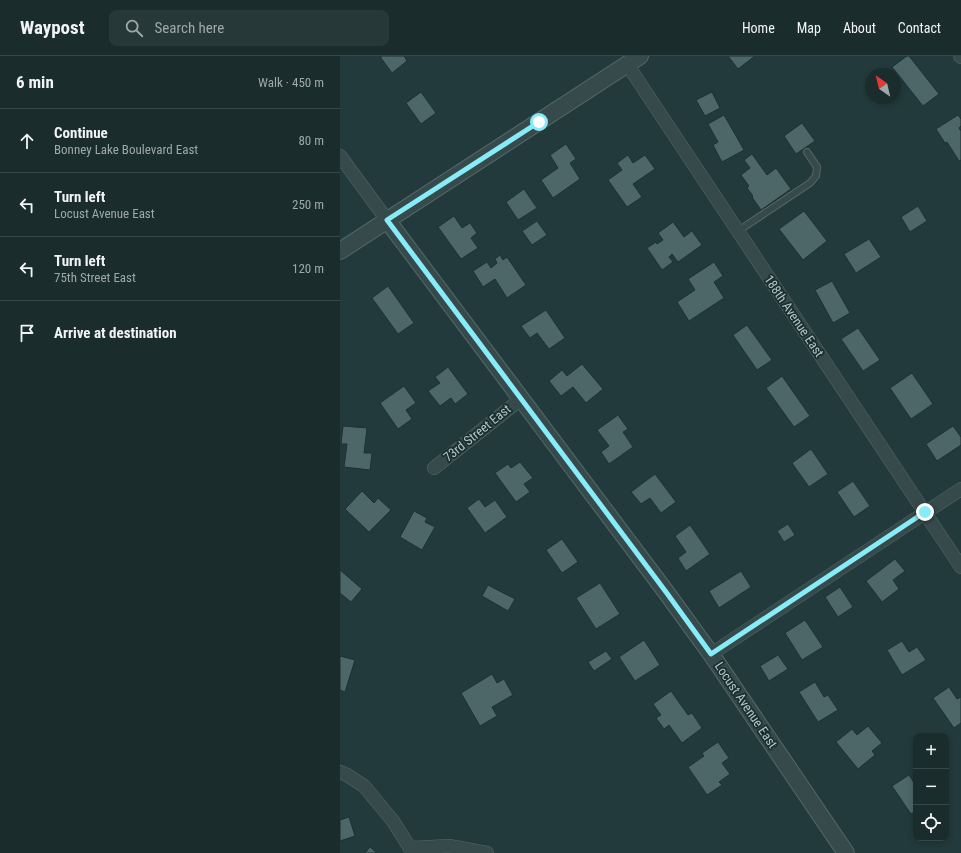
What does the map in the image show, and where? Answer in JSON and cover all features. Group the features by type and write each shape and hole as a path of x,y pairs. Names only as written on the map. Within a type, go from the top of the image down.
{"street":[{"path":"340,251 633,60"},
{"name":"188th Avenue East","path":"633,60 738,231 961,567"},
{"name":"Locust Avenue East","path":"340,156 666,592 711,654 846,853"},
{"name":"73rd Street East","path":"434,468 521,399"},
{"path":"711,654 961,489"},
{"path":"340,772 364,786 392,821 412,851 449,846 487,853"}],"lane":[{"path":"738,231 810,183 816,176 817,167 807,152"}],"building":[{"path":"381,56 404,56 407,61 392,73"},
{"path":"728,56 755,56 738,69"},
{"path":"909,56 939,94 923,106 901,78 901,68 892,67"},
{"path":"421,92 436,113 421,124 406,103"},
{"path":"712,92 720,108 705,116 696,100"},
{"path":"724,115 744,150 722,162 713,145 718,142 708,124"},
{"path":"958,115 961,119 961,126 959,128 961,131 961,160 959,161 947,142 945,143 936,129"},
{"path":"802,123 815,141 796,154 784,136"},
{"path":"566,144 576,159 570,163 580,179 553,198 541,180 558,168 550,155"},
{"path":"752,154 767,175 776,168 791,189 761,210 747,188 749,186 741,175 750,168 744,160"},
{"path":"628,155 633,163 645,155 655,169 633,184 642,197 627,207 608,180 622,170 617,163"},
{"path":"524,189 537,208 518,220 506,202"},
{"path":"918,206 927,221 910,232 901,217"},
{"path":"804,211 827,241 803,260 779,229"},
{"path":"454,216 462,228 470,223 477,233 471,238 478,248 461,259 438,227"},
{"path":"537,221 547,235 532,245 522,231"},
{"path":"673,222 684,237 692,231 702,245 678,262 672,254 669,257 673,262 662,270 647,248 656,242 657,244 663,240 658,233"},
{"path":"869,239 881,257 856,273 844,254"},
{"path":"500,255 503,260 507,257 526,285 507,298 495,279 483,287 473,271 487,262 491,268 497,263 495,259"},
{"path":"714,262 723,276 714,282 724,298 689,321 677,302 695,290 688,279"},
{"path":"832,281 850,313 833,323 815,290"},
{"path":"388,286 414,323 398,334 372,298"},
{"path":"546,310 565,338 549,349 537,333 530,338 521,326"},
{"path":"747,325 772,360 757,370 733,335"},
{"path":"858,328 880,360 863,371 841,339"},
{"path":"582,364 603,389 586,403 573,387 561,396 549,381 562,370 567,376"},
{"path":"448,367 468,394 455,404 451,398 440,406 428,391 440,383 435,377"},
{"path":"912,373 933,404 911,419 890,388"},
{"path":"782,376 810,416 794,427 766,388"},
{"path":"404,386 416,403 406,410 412,419 398,429 380,403"},
{"path":"618,415 628,429 623,432 633,447 609,464 601,452 609,446 597,430"},
{"path":"343,426 367,428 364,453 372,453 370,470 344,467 347,444 341,444"},
{"path":"953,426 961,437 961,445 937,461 926,444"},
{"path":"811,449 828,474 809,487 792,463"},
{"path":"520,462 533,478 524,484 530,492 516,502 495,473 508,464 511,468"},
{"path":"655,474 676,502 661,513 650,498 641,504 631,492"},
{"path":"853,481 870,506 854,517 837,492"},
{"path":"362,491 374,503 378,498 391,510 369,532 345,509"},
{"path":"479,499 485,507 495,500 507,517 485,533 467,508"},
{"path":"414,511 427,518 425,522 435,527 422,550 400,537"},
{"path":"788,524 795,535 784,542 777,531"},
{"path":"690,525 710,554 686,571 678,558 686,552 675,536"},
{"path":"562,539 578,562 562,573 546,550"},
{"path":"895,559 905,571 893,580 899,589 882,602 866,581"},
{"path":"340,570 362,589 351,602 340,593"},
{"path":"741,571 751,587 719,608 709,591"},
{"path":"600,583 620,614 596,629 576,598"},
{"path":"488,585 515,599 508,611 482,596"},
{"path":"840,587 853,607 838,617 825,597"},
{"path":"805,620 823,647 802,660 785,633"},
{"path":"644,640 660,665 635,681 619,657"},
{"path":"902,641 909,652 917,647 926,660 902,675 887,650"},
{"path":"606,651 612,659 594,671 588,662"},
{"path":"778,655 788,669 769,681 760,666"},
{"path":"340,656 355,660 345,692 340,690"},
{"path":"492,674 497,683 504,679 513,695 492,707 497,716 480,726 461,693"},
{"path":"815,682 824,697 828,695 838,710 818,722 799,692"},
{"path":"949,687 957,699 961,697 961,723 954,728 933,698"},
{"path":"671,691 688,715 692,713 702,728 682,743 669,725 664,729 656,718 661,715 653,704"},
{"path":"868,726 882,743 872,751 875,755 858,769 836,742 852,729 857,735"},
{"path":"718,742 729,758 722,763 730,774 719,782 722,785 707,795 688,767 704,756 702,753"},
{"path":"909,775 913,781 913,813 911,814 892,786"},
{"path":"349,817 355,836 340,841 340,820"},
{"path":"370,847 377,853 365,853"}],"route":[{"path":"539,122 387,220 711,654 925,512"}]}
